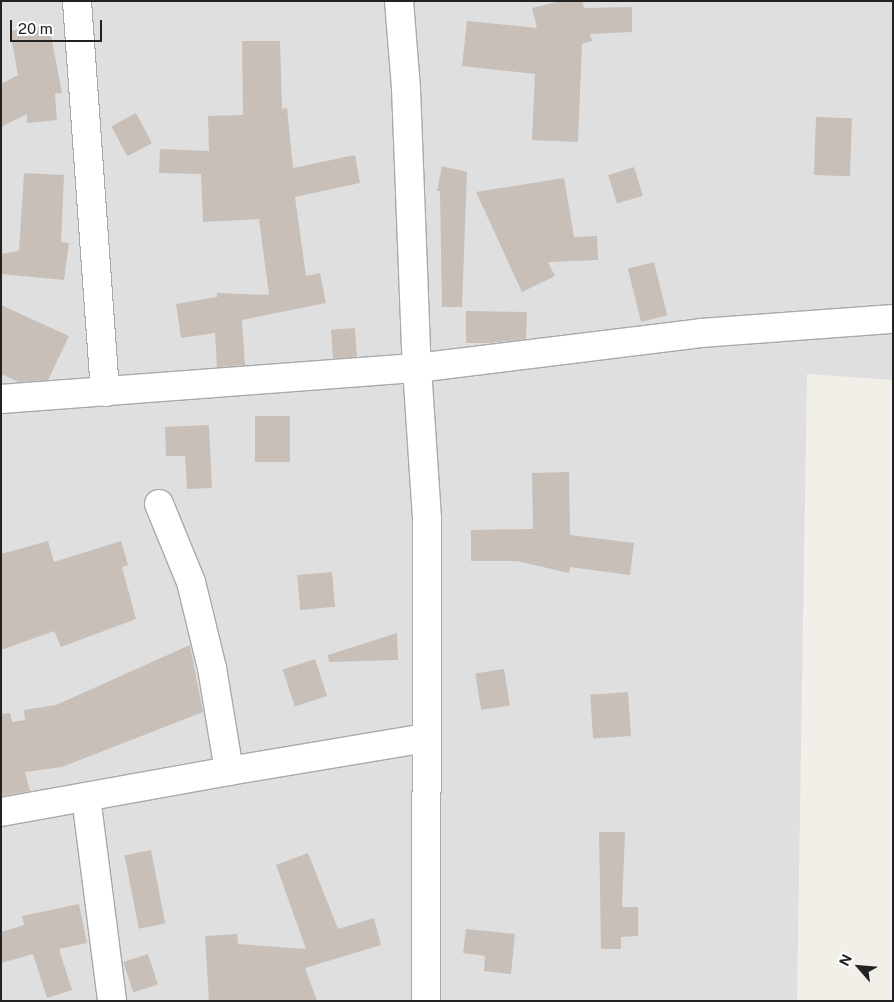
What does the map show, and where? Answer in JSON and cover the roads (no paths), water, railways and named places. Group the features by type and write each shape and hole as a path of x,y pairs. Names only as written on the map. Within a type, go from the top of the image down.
{"street":[{"path":"77,1 105,392"},
{"path":"399,1 406,88 417,368 427,518 426,1001"},
{"path":"1,399 417,368 701,333 893,319"},
{"path":"159,504 191,582 212,668 229,771"},
{"path":"1,812 426,738"},
{"path":"86,797 112,1000"}]}
